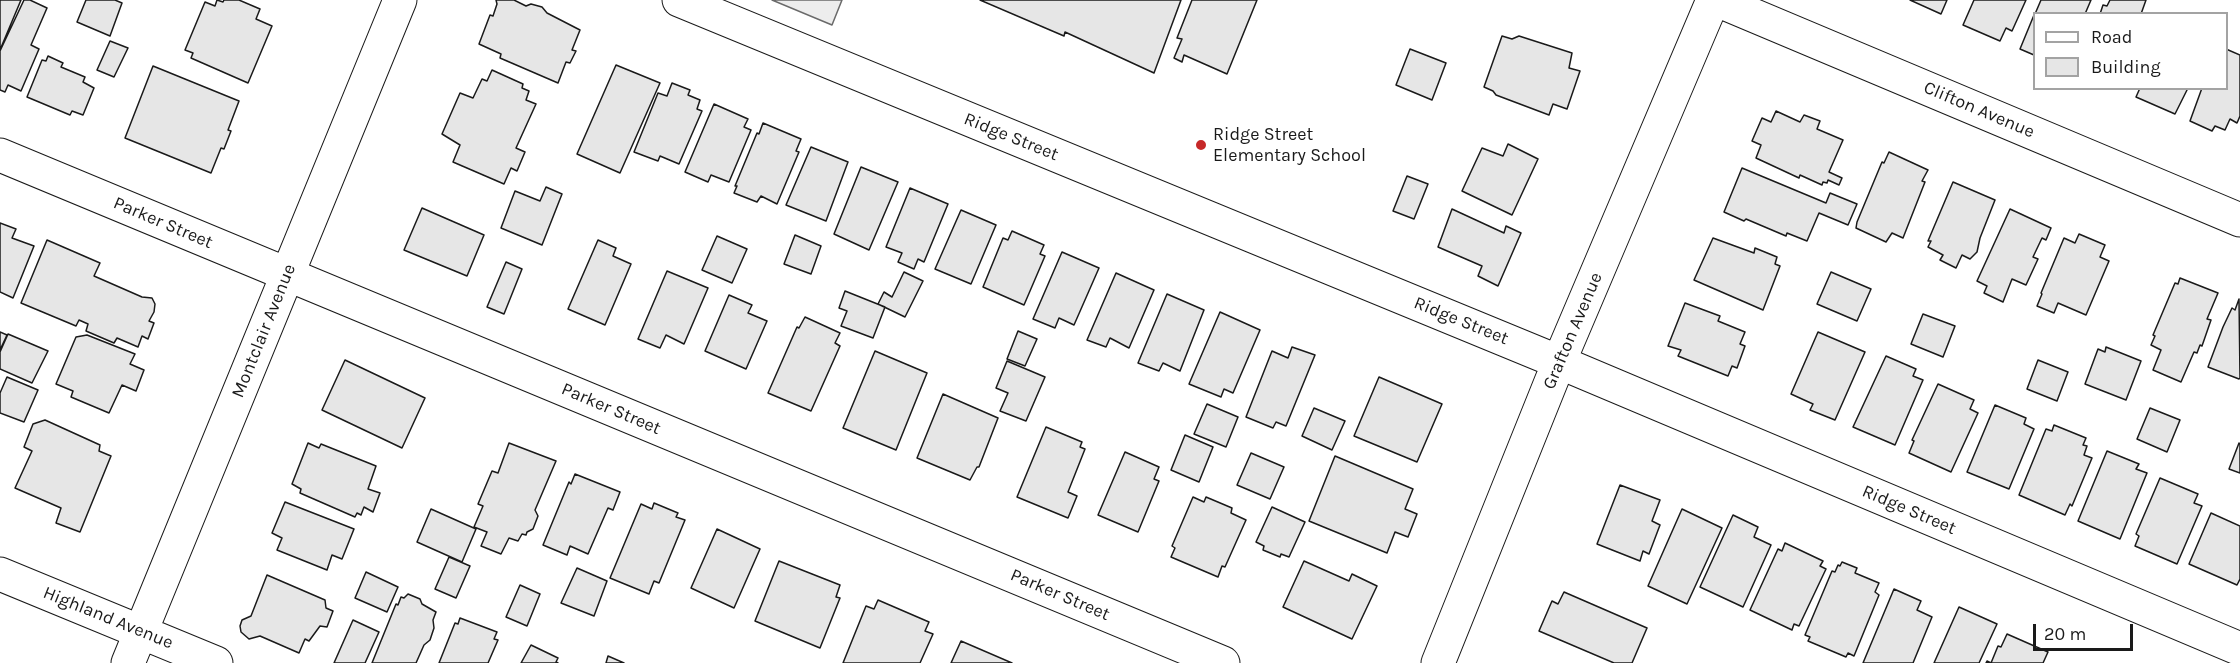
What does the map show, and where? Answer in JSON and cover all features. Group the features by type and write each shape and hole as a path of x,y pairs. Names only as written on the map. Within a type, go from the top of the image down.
{"street":[{"name":"Montclair Avenue","path":"128,663 400,0"},
{"name":"Ridge Street","path":"679,0 1559,362 2240,649"},
{"name":"Grafton Avenue","path":"1438,663 1559,362 1713,0"},
{"name":"Clifton Avenue","path":"1718,0 2240,220"},
{"name":"Parker Street","path":"0,155 1223,663"},
{"name":"Highland Avenue","path":"0,574 216,663"}],"shaded area":[{"path":"772,0 842,0 832,25"}],"building":[{"path":"0,0 21,0 0,50"},
{"path":"24,0 30,0 47,8 31,45 39,49 21,91 8,85 5,92 0,90 0,51"},
{"path":"86,0 115,0 122,3 110,36 77,22"},
{"path":"217,0 223,2 224,0 239,0 260,9 256,19 272,26 248,83 191,58 193,53 185,50 205,2 215,6"},
{"path":"496,0 514,0 526,6 531,4 542,7 547,13 580,30 572,50 576,51 570,63 566,62 558,83 500,58 501,54 479,44 490,15 493,16"},
{"path":"980,0 1181,0 1154,73 1065,32 1064,36"},
{"path":"1192,0 1257,0 1227,74 1184,55 1182,62 1174,58 1182,39 1177,38"},
{"path":"1910,0 1947,0 1941,14"},
{"path":"1974,0 2026,0 2012,31 2006,28 2000,41 1963,25"},
{"path":"2041,0 2091,0 2086,12 2036,12"},
{"path":"2110,0 2146,0 2142,12 2101,12 2103,5 2107,6"},
{"path":"2033,17 2033,55 2020,49"},
{"path":"1502,36 1512,39 1519,36 1572,53 1569,68 1580,71 1567,109 1553,104 1549,115 1496,95 1484,87"},
{"path":"110,41 128,48 114,77 97,70"},
{"path":"1410,49 1446,63 1432,100 1396,85"},
{"path":"2228,50 2240,55 2240,116 2237,123 2230,119 2225,130 2215,126 2212,131 2190,121 2201,90 2228,90"},
{"path":"48,56 63,63 61,67 85,77 83,82 94,88 83,115 72,111 70,115 27,97 42,60 46,61"},
{"path":"616,65 660,83 620,173 577,154"},
{"path":"153,66 239,101 228,130 231,131 224,149 221,148 211,173 125,138"},
{"path":"492,70 523,84 522,88 529,91 526,100 536,104 516,148 525,152 517,171 511,168 504,184 453,162 460,145 442,134 460,93 473,98 482,79 487,81"},
{"path":"672,83 690,90 688,95 700,100 697,109 702,111 679,164 660,156 658,161 634,152 658,93 667,96"},
{"path":"2139,90 2187,90 2175,114 2136,97"},
{"path":"714,104 748,119 744,127 751,130 729,182 711,175 708,182 685,172"},
{"path":"1776,111 1800,122 1804,115 1820,121 1817,129 1843,140 1829,172 1842,178 1839,185 1828,180 1822,185 1800,175 1799,178 1756,158 1761,145 1752,141 1762,118 1771,122"},
{"path":"763,123 801,139 796,151 799,152 777,204 761,196 757,202 734,193"},
{"path":"1508,144 1538,159 1512,215 1462,191 1482,148 1503,156"},
{"path":"811,147 848,162 826,221 786,205"},
{"path":"1889,152 1928,170 1922,181 1925,182 1903,238 1892,233 1886,242 1856,228 1882,162 1884,163"},
{"path":"861,167 898,182 869,250 834,234"},
{"path":"1742,168 1826,203 1830,193 1857,204 1848,225 1819,213 1807,241 1787,233 1786,236 1724,212"},
{"path":"1407,176 1428,184 1414,219 1393,211"},
{"path":"1953,182 1995,200 1977,252 1970,259 1962,255 1956,268 1940,260 1943,255 1928,247 1931,241 1928,241"},
{"path":"546,187 562,194 542,245 501,228 515,191 540,201"},
{"path":"910,188 948,204 924,262 918,259 914,269 898,262 902,253 886,247"},
{"path":"422,208 484,235 467,276 404,250"},
{"path":"1452,209 1504,233 1506,226 1521,233 1498,286 1478,276 1482,266 1438,247"},
{"path":"2010,209 2051,228 2046,240 2042,238 2033,257 2038,259 2026,285 2012,279 2003,302 1984,293 1987,286 1977,281"},
{"path":"961,210 996,225 971,284 935,269"},
{"path":"0,223 16,229 12,238 34,246 13,298 0,292"},
{"path":"1012,231 1044,245 1040,254 1045,256 1024,305 983,287 1003,238 1008,240"},
{"path":"2079,234 2105,245 2100,257 2109,261 2086,315 2058,303 2054,313 2037,306 2064,238 2075,243"},
{"path":"795,235 821,246 811,274 784,264"},
{"path":"717,236 747,249 732,283 702,270"},
{"path":"1713,238 1754,253 1755,248 1777,257 1775,264 1780,266 1763,310 1694,280"},
{"path":"47,240 100,263 94,276 142,297 152,298 155,304 154,312 149,321 154,323 148,339 142,336 138,347 117,338 114,343 86,331 88,324 79,320 76,326 21,303"},
{"path":"598,240 616,248 613,256 631,264 605,325 568,309"},
{"path":"1062,252 1099,268 1074,325 1059,318 1055,328 1033,319"},
{"path":"506,262 522,269 504,314 487,307"},
{"path":"667,271 708,288 684,344 666,335 660,348 638,339"},
{"path":"904,272 923,281 905,317 878,304 884,292 892,297"},
{"path":"1831,272 1871,289 1857,321 1817,304"},
{"path":"1116,273 1154,290 1129,348 1110,338 1106,347 1087,340"},
{"path":"2180,278 2218,293 2207,319 2211,320 2202,346 2200,345 2197,353 2194,352 2181,382 2153,370 2161,350 2151,345 2175,283 2178,284"},
{"path":"845,291 885,307 873,338 841,326 847,311 839,308"},
{"path":"1167,294 1204,310 1180,371 1163,363 1159,371 1138,363"},
{"path":"729,295 752,305 748,313 767,321 746,369 705,351"},
{"path":"2239,299 2239,379 2208,367 2223,327 2232,308 2235,310"},
{"path":"1685,303 1720,316 1718,321 1745,332 1740,344 1745,346 1737,368 1732,366 1728,376 1678,356 1681,350 1668,346"},
{"path":"1220,312 1260,330 1233,393 1224,389 1221,397 1189,384"},
{"path":"1923,314 1955,326 1943,357 1911,344"},
{"path":"805,317 840,333 835,343 840,346 811,411 768,393 797,327 799,328"},
{"path":"1018,331 1037,339 1025,366 1007,359"},
{"path":"0,332 7,335 0,350"},
{"path":"1818,332 1865,352 1835,420 1810,410 1813,404 1791,394"},
{"path":"8,334 48,351 32,383 0,369 0,352"},
{"path":"87,335 135,354 130,364 144,370 136,391 122,385 109,413 71,397 73,391 56,384 76,337"},
{"path":"1292,347 1315,355 1286,426 1276,422 1273,428 1246,417 1272,351 1288,358"},
{"path":"2106,347 2141,361 2126,400 2085,384 2098,349 2105,352"},
{"path":"875,351 927,373 896,450 843,428"},
{"path":"1886,356 1916,369 1913,376 1923,380 1895,445 1853,427"},
{"path":"345,360 425,398 402,448 322,410"},
{"path":"2038,360 2068,372 2057,401 2027,389"},
{"path":"1007,361 1045,377 1026,421 1000,411 1008,393 996,388"},
{"path":"7,377 38,390 24,422 0,413 0,393"},
{"path":"1379,377 1442,404 1417,462 1354,436"},
{"path":"1938,384 1974,400 1970,409 1978,413 1951,472 1909,453 1914,441 1912,440"},
{"path":"943,394 998,418 979,467 970,480 917,458"},
{"path":"1207,404 1238,417 1226,447 1194,434"},
{"path":"1995,405 2026,418 2024,424 2034,429 2009,489 1967,472"},
{"path":"1314,408 1345,421 1332,450 1302,436"},
{"path":"2150,408 2180,420 2167,452 2137,439"},
{"path":"45,420 100,445 99,451 111,456 80,532 56,523 61,508 15,488 32,451 24,447 33,424"},
{"path":"2054,425 2086,438 2083,445 2087,446 2084,455 2092,458 2072,506 2070,504 2065,515 2019,495 2046,429 2052,431"},
{"path":"1046,427 1082,442 1080,447 1085,449 1068,492 1077,496 1068,518 1017,497"},
{"path":"1185,435 1213,447 1199,482 1171,470"},
{"path":"308,443 319,448 321,444 376,466 368,489 380,493 373,512 364,507 361,515 357,513 355,517 300,493 301,489 292,484"},
{"path":"509,443 556,461 535,510 538,516 533,529 526,535 522,534 518,541 509,538 501,554 481,546 487,532 474,527 483,506 478,504 492,471 498,473"},
{"path":"2240,444 2240,473 2229,469"},
{"path":"2107,451 2139,464 2136,469 2147,473 2120,539 2078,521"},
{"path":"1125,452 1159,467 1154,479 1159,481 1138,532 1098,515"},
{"path":"1251,453 1284,467 1270,499 1237,485"},
{"path":"1335,456 1413,489 1405,509 1417,514 1408,537 1395,532 1387,553 1309,521"},
{"path":"575,474 620,492 613,510 608,508 588,554 570,546 567,555 543,545 569,482 571,484"},
{"path":"2160,478 2198,494 2194,503 2202,506 2177,564 2135,546 2139,536 2136,534"},
{"path":"1620,485 1660,500 1652,521 1660,525 1649,554 1643,551 1640,561 1597,544"},
{"path":"1193,497 1204,502 1206,497 1232,508 1231,513 1246,520 1225,567 1222,566 1218,577 1171,557 1175,548 1172,546"},
{"path":"285,502 354,529 342,559 332,555 327,570 277,550 282,538 272,533"},
{"path":"654,503 678,513 676,517 685,520 659,583 654,581 649,594 610,578 641,504 652,509"},
{"path":"1272,507 1305,522 1289,557 1281,554 1280,557 1263,550 1264,546 1256,542"},
{"path":"431,509 476,529 462,562 417,542"},
{"path":"1682,509 1722,528 1687,604 1648,586"},
{"path":"2211,513 2240,526 2240,579 2237,585 2189,564"},
{"path":"1733,515 1758,527 1754,537 1771,545 1743,607 1700,587"},
{"path":"717,529 760,549 734,608 691,588"},
{"path":"1785,543 1823,561 1820,566 1826,569 1799,626 1794,624 1792,630 1750,610 1778,549 1782,551"},
{"path":"449,557 470,566 456,598 435,589"},
{"path":"779,561 840,585 836,597 840,598 820,648 755,621"},
{"path":"1304,561 1349,581 1352,574 1377,586 1352,639 1283,607"},
{"path":"1842,562 1857,568 1855,573 1879,583 1875,592 1879,595 1854,656 1848,653 1846,657 1808,641 1810,637 1805,635 1832,571 1835,572"},
{"path":"577,568 607,581 594,616 561,603"},
{"path":"366,572 398,587 387,612 355,598"},
{"path":"267,575 325,600 326,608 333,611 327,627 320,626 309,641 305,639 299,653 260,636 249,639 241,632 242,620 251,616"},
{"path":"520,585 540,594 527,626 506,617"},
{"path":"1894,589 1921,601 1917,610 1932,617 1913,663 1863,663"},
{"path":"1564,592 1647,628 1632,663 1614,663 1539,631 1552,601 1558,604"},
{"path":"408,594 420,599 422,604 436,612 430,640 424,645 416,663 372,663 396,604 398,605 401,597 404,598"},
{"path":"878,600 929,622 925,631 933,634 920,663 843,663 866,606 874,609"},
{"path":"1959,607 1997,624 1979,663 1934,663"},
{"path":"460,618 497,632 494,639 498,640 488,663 439,663 455,623 458,624"},
{"path":"353,620 379,632 365,663 334,663"},
{"path":"2007,634 2048,652 2043,663 1991,663 1998,646 2001,647"},
{"path":"961,641 1012,663 951,663"},
{"path":"531,645 558,658 556,662 558,663 521,663"},
{"path":"608,656 624,663 606,663"}],"place":[{"name":"Ridge Street Elementary School","path":"1201,145"}]}
